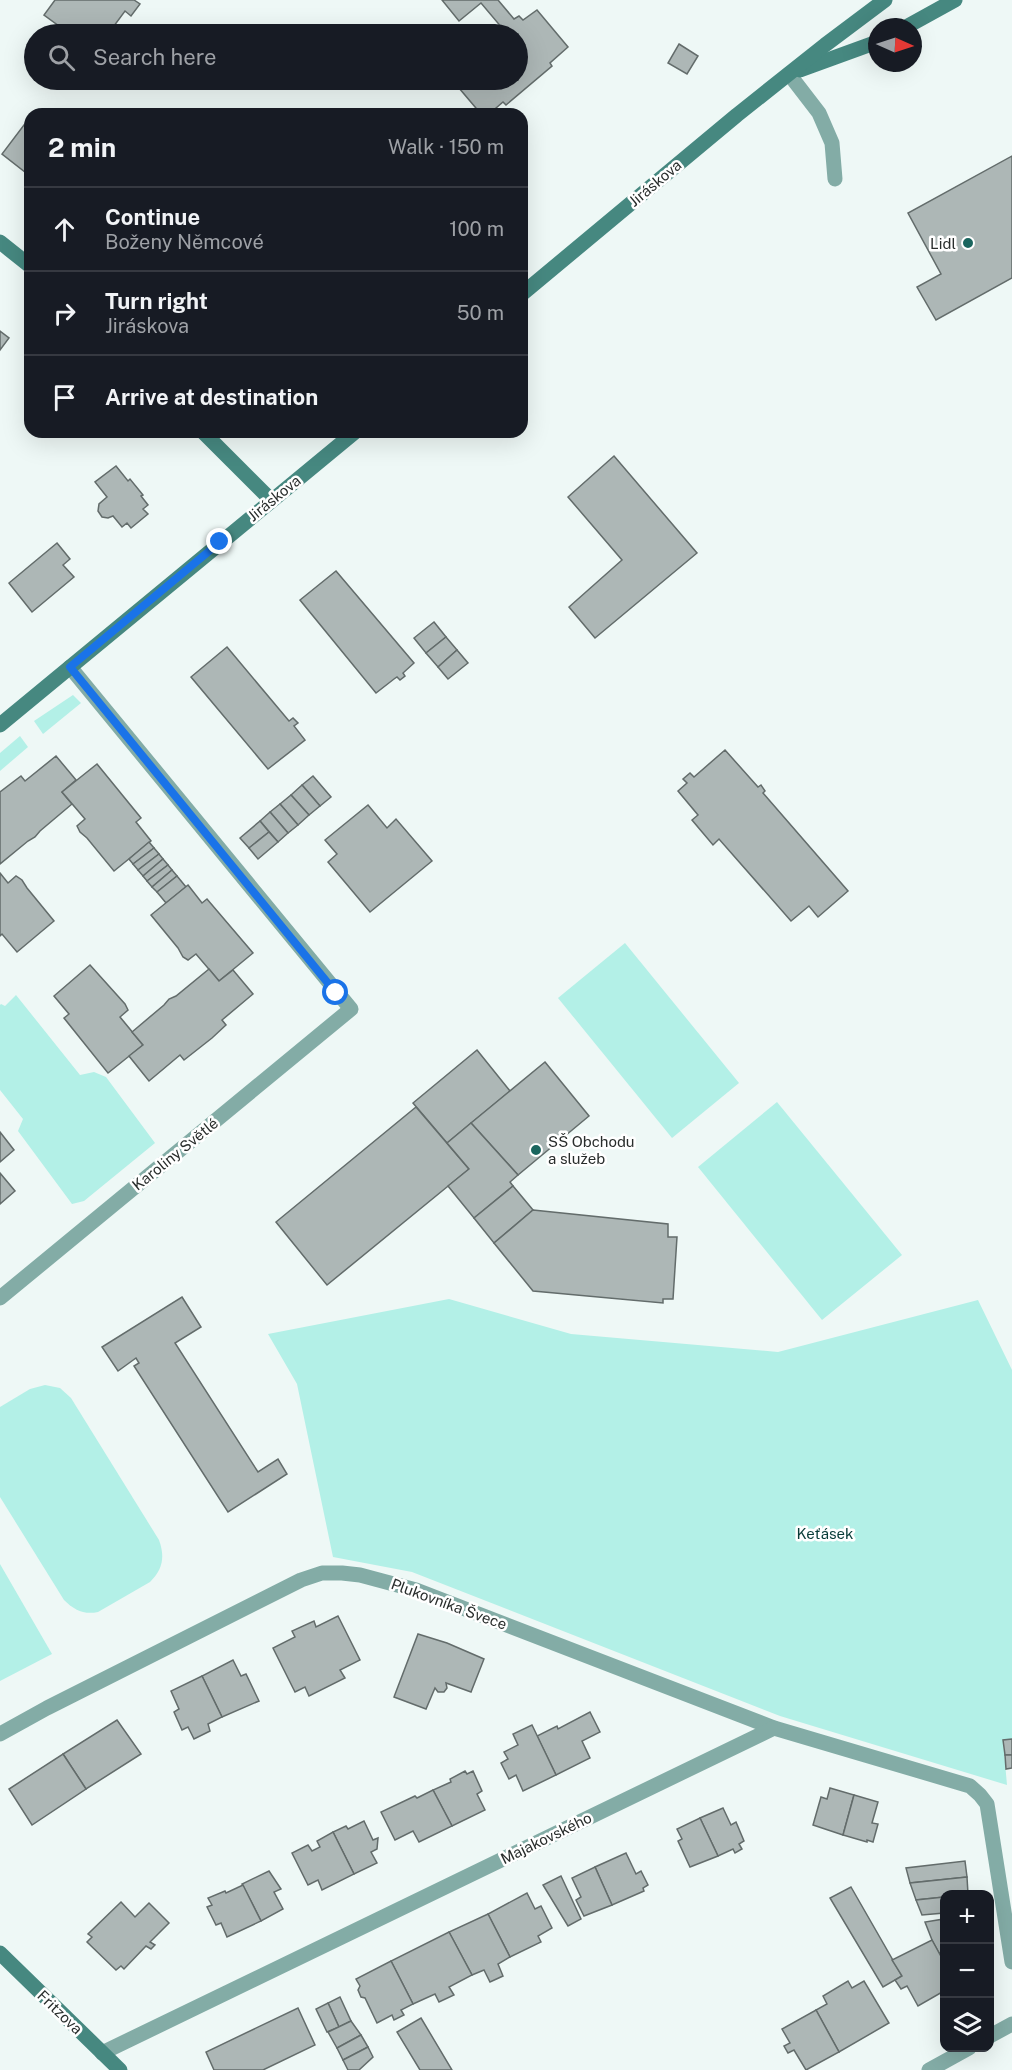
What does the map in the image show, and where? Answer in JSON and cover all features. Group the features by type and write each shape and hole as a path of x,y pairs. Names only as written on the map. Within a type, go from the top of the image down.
{"main road":[{"name":"Jiráskova","path":"528,289 789,74 885,0"},
{"path":"922,18 955,0"},
{"name":"Jiráskova","path":"789,74 868,45"},
{"path":"0,242 24,261"},
{"path":"208,438 271,500"},
{"name":"Jiráskova","path":"0,725 348,438"},
{"name":"Fritzova","path":"0,1953 120,2070"}],"street":[{"path":"789,74 819,113 832,144 835,179"},
{"name":"Karoliny Světlé","path":"0,1298 351,1009 70,667"},
{"name":"Plukovníka Švece","path":"0,1734 46,1708 301,1580 322,1573 342,1573 394,1582 774,1728"},
{"path":"774,1728 970,1786 980,1795 987,1804 989,1814 1012,1962"},
{"name":"Majakovského","path":"102,2052 774,1728"},
{"path":"994,2034 1012,2024"},
{"path":"929,2070 962,2052"}],"green space":[{"path":"73,695 81,703 43,734 34,721"},
{"path":"20,736 28,747 0,771 0,753"},
{"path":"625,943 739,1083 672,1138 558,998"},
{"path":"16,995 80,1075 94,1072 106,1077 155,1143 84,1201 72,1204 18,1131 23,1119 0,1090 0,1005 5,1006"},
{"path":"777,1102 902,1255 822,1320 698,1167"},
{"name":"Keťásek","path":"449,1299 571,1334 778,1352 978,1300 1012,1370 1012,1740 1003,1740 1007,1785 780,1716 412,1572 333,1557 297,1384 268,1334"},
{"path":"45,1385 60,1388 71,1398 161,1546 162,1562 150,1582 98,1612 80,1611 64,1600 0,1497 0,1407 30,1389"},
{"path":"0,1564 52,1654 0,1681"}],"building":[{"path":"55,0 134,0 140,4 131,16 125,11 115,24 56,24 44,15"},
{"path":"442,0 498,0 514,19 519,16 523,20 537,10 568,47 550,63 552,66 528,86 528,24 499,24 481,3 459,21"},
{"path":"679,44 698,56 687,74 668,63"},
{"path":"461,90 524,90 506,105 503,102 496,108 476,108"},
{"path":"24,125 24,171 2,154"},
{"name":"Lidl","path":"1012,156 1012,278 936,320 917,287 941,274 908,213"},
{"path":"0,331 9,338 0,350"},
{"path":"614,456 697,553 595,638 569,607 622,560 568,497"},
{"path":"116,466 128,481 130,479 148,505 143,509 148,514 131,528 127,523 122,527 113,516 102,517 98,511 99,504 107,497 95,482"},
{"path":"57,543 70,559 63,565 74,577 32,612 9,583"},
{"path":"336,571 414,663 403,673 405,676 400,680 397,677 376,693 300,600"},
{"path":"434,622 446,637 426,653 414,638"},
{"path":"446,637 457,650 438,667 426,653"},
{"path":"227,647 289,721 293,718 298,723 294,726 305,740 268,769 191,677"},
{"path":"457,650 468,663 448,679 438,667"},
{"path":"725,750 758,787 761,785 765,791 763,793 848,891 818,917 809,906 791,921 719,839 713,845 692,820 698,815 678,791 687,783 683,779 690,773 694,777"},
{"path":"56,756 76,780 62,792 72,804 0,864 0,792 21,776 25,781"},
{"path":"97,764 141,818 136,822 151,841 114,871 80,832 77,826 85,819 62,792"},
{"path":"313,776 331,797 320,806 302,785"},
{"path":"302,785 320,806 309,815 291,795"},
{"path":"291,795 309,815 298,825 280,804"},
{"path":"280,804 298,825 288,833 270,812"},
{"path":"368,805 387,828 396,819 432,861 370,912 328,862 337,854 325,840"},
{"path":"270,812 288,833 278,842 260,821"},
{"path":"260,821 269,832 249,848 240,838"},
{"path":"269,832 278,842 258,859 249,848"},
{"path":"149,842 154,848 133,864 129,859"},
{"path":"154,848 159,854 138,870 133,864"},
{"path":"159,854 163,859 143,876 138,870"},
{"path":"163,859 168,865 147,881 143,876"},
{"path":"168,865 172,870 152,887 147,881"},
{"path":"172,870 177,876 157,892 152,887"},
{"path":"0,873 8,883 16,876 22,880 54,921 17,952 2,934 0,936"},
{"path":"177,876 186,887 166,903 157,892"},
{"path":"188,885 202,903 207,899 253,953 219,981 196,954 188,960 183,957 151,915"},
{"path":"90,965 125,1004 128,1010 120,1017 143,1045 108,1073 64,1018 69,1014 54,996"},
{"path":"209,969 219,981 233,970 253,994 222,1020 226,1025 212,1038 184,1060 180,1055 149,1081 129,1056 143,1045 132,1032 169,999"},
{"path":"477,1050 510,1091 447,1143 413,1103"},
{"path":"545,1062 589,1116 518,1175 471,1123"},
{"path":"416,1107 469,1169 327,1285 276,1222"},
{"path":"471,1123 518,1175 510,1182 513,1186 474,1218 448,1186 469,1169 447,1143"},
{"path":"0,1132 14,1150 0,1162"},
{"path":"0,1173 15,1191 0,1204"},
{"path":"513,1186 533,1210 494,1243 474,1218"},
{"path":"533,1210 668,1224 668,1237 677,1237 673,1299 663,1299 663,1303 533,1291 494,1243"},
{"path":"182,1297 201,1327 175,1343 258,1472 278,1459 287,1474 228,1512 134,1366 139,1363 136,1358 118,1371 102,1347"},
{"path":"338,1616 360,1660 340,1670 345,1678 309,1696 305,1687 295,1692 273,1648 295,1637 292,1631 314,1621 316,1627"},
{"path":"418,1634 447,1643 484,1659 471,1692 446,1683 447,1688 444,1692 438,1692 435,1688 426,1709 394,1697"},
{"path":"233,1660 241,1676 246,1674 259,1701 222,1717 202,1676"},
{"path":"202,1676 222,1717 208,1724 210,1731 194,1739 188,1727 182,1730 174,1712 179,1709 171,1691"},
{"path":"590,1712 600,1732 582,1741 590,1758 556,1775 537,1736 557,1726 558,1729"},
{"path":"117,1720 141,1754 86,1789 63,1754"},
{"path":"532,1725 556,1775 523,1791 516,1775 509,1779 501,1763 508,1759 504,1752 518,1745 513,1734"},
{"path":"1012,1739 1012,1755 1005,1755 1003,1740"},
{"path":"63,1754 86,1789 32,1825 9,1789"},
{"path":"1005,1755 1012,1755 1012,1768 1006,1769"},
{"path":"465,1771 467,1774 473,1771 482,1791 477,1794 485,1810 452,1826 433,1790 451,1782 450,1779"},
{"path":"830,1788 854,1795 843,1835 813,1825 821,1797 827,1799"},
{"path":"433,1790 452,1826 419,1842 413,1831 395,1840 381,1812"},
{"path":"854,1795 878,1802 872,1823 878,1824 873,1842 843,1835"},
{"path":"723,1808 731,1825 736,1822 744,1841 739,1844 742,1849 735,1853 733,1849 718,1856 700,1818"},
{"path":"700,1818 718,1856 690,1867 678,1841 682,1839 677,1829"},
{"path":"364,1821 373,1840 378,1838 377,1849 371,1852 377,1863 354,1874 333,1832 346,1826 348,1829"},
{"path":"333,1832 354,1874 322,1890 318,1880 308,1885 292,1853 308,1845 312,1851 320,1847 317,1841"},
{"path":"626,1853 636,1874 641,1871 648,1885 643,1888 644,1891 612,1905 595,1867"},
{"path":"965,1861 967,1877 910,1883 906,1868"},
{"path":"595,1867 612,1905 584,1916 576,1900 581,1897 572,1878"},
{"path":"269,1871 281,1889 274,1892 283,1909 261,1921 242,1884"},
{"path":"561,1876 581,1919 568,1926 543,1885"},
{"path":"967,1877 968,1890 940,1890 940,1897 916,1900 910,1883"},
{"path":"243,1885 261,1921 227,1937 221,1923 216,1925 207,1907 212,1905 208,1898"},
{"path":"851,1887 902,1976 883,1987 830,1898"},
{"path":"527,1893 535,1909 541,1906 552,1928 538,1936 541,1942 510,1957 488,1914"},
{"path":"940,1897 940,1913 922,1915 916,1900"},
{"path":"121,1902 135,1917 149,1903 169,1923 150,1942 155,1945 151,1949 146,1946 124,1969 121,1966 116,1970 87,1942 92,1937 88,1934"},
{"path":"488,1914 510,1957 498,1964 503,1976 490,1982 484,1970 472,1975 449,1932"},
{"path":"940,1920 940,1953 932,1940 925,1922"},
{"path":"449,1932 472,1975 449,1987 454,1995 439,2002 435,1994 413,2004 391,1961"},
{"path":"932,1940 940,1955 940,1993 918,2006 907,1986 901,1989 895,1980 902,1976 892,1960"},
{"path":"391,1961 413,2004 401,2010 404,2015 394,2020 392,2015 377,2023 365,1998 361,1997 358,1990 360,1986 356,1979"},
{"path":"848,1981 852,1988 864,1981 889,2023 839,2052 816,2010 827,2004 823,1996"},
{"path":"340,1997 351,2021 339,2027 328,2003"},
{"path":"328,2003 339,2027 327,2032 316,2009"},
{"path":"298,2008 315,2045 263,2070 214,2070 206,2052"},
{"path":"816,2010 839,2052 806,2070 794,2050 788,2053 784,2046 790,2043 782,2029"},
{"path":"421,2018 452,2070 420,2070 397,2032"},
{"path":"351,2021 361,2035 337,2048 328,2032"},
{"path":"361,2035 368,2047 343,2060 337,2048"},
{"path":"368,2047 373,2057 359,2070 348,2070 343,2060"}],"place":[{"name":"Lidl","path":"968,243"},
{"name":"SŠ Obchodu a služeb","path":"536,1150"}],"route":[{"path":"220,542 70,667 336,993"}]}
